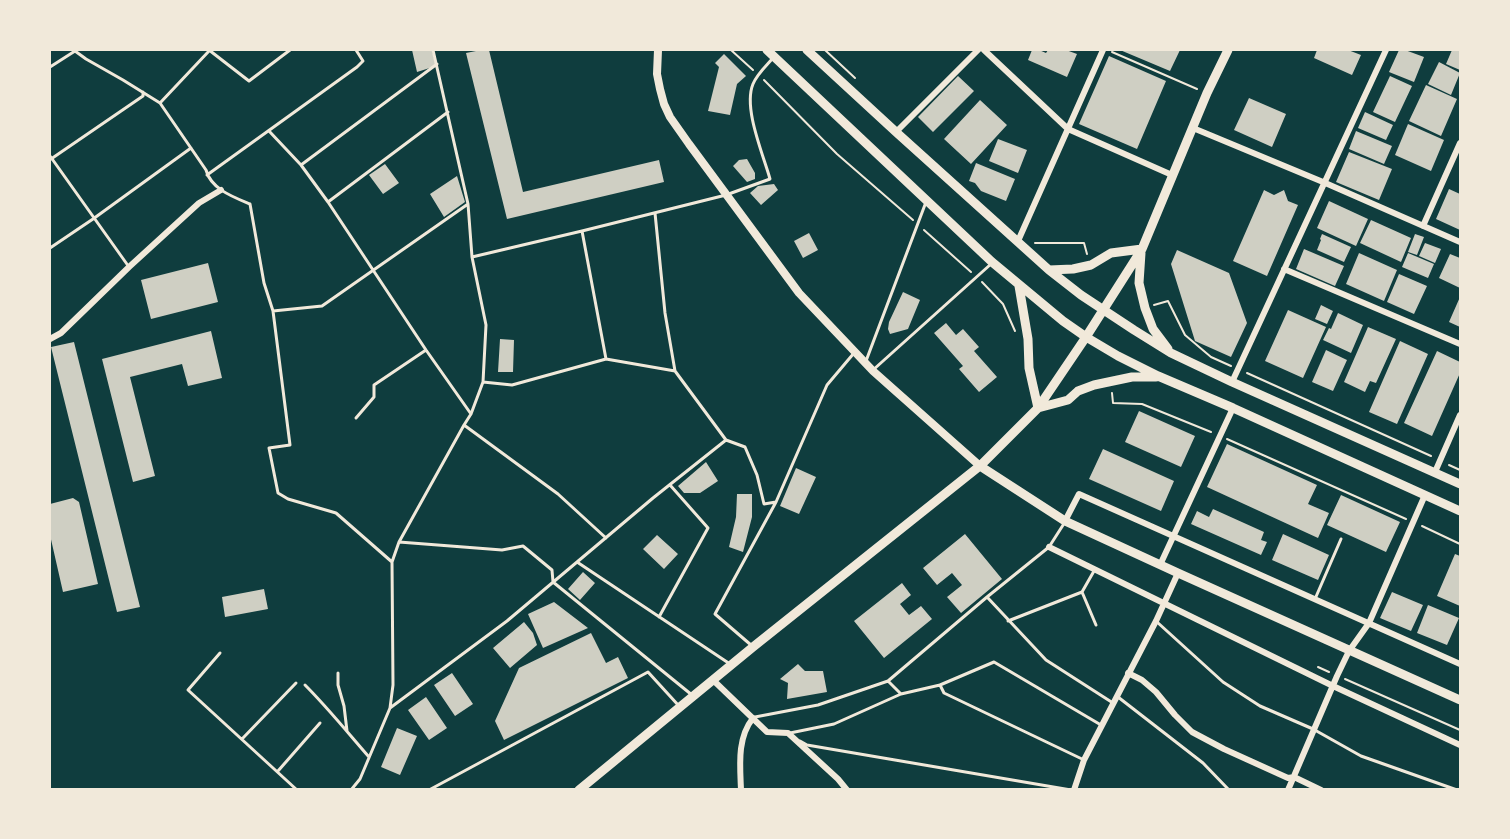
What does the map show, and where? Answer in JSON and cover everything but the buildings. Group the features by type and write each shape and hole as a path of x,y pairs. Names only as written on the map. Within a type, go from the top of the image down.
{"main road":[{"path":"658,50 657,74 664,104 670,117 799,293 865,363 980,466 1065,521 1461,700"},
{"path":"807,50 896,132 1019,238 1049,270 1103,310 1171,353 1461,484"},
{"path":"579,789 980,466 1038,408 1142,249 1207,93 1228,50"},
{"path":"770,53 992,262 1019,286 1086,337 1158,376 1461,511"},
{"path":"1049,270 1073,269 1091,265 1112,253 1142,249"},
{"path":"1142,249 1139,284 1145,308 1153,329 1171,353"},
{"path":"1019,286 1028,339 1029,368 1038,408"},
{"path":"1038,408 1068,400 1078,391 1094,385 1109,381 1158,376"}],"street":[{"path":"896,132 978,50"},
{"path":"984,50 1068,129 1172,175"},
{"path":"1019,238 1103,50"},
{"path":"1232,382 1386,50"},
{"path":"1192,128 1461,242"},
{"path":"1424,226 1461,143"},
{"path":"50,339 61,333 199,203 220,190"},
{"path":"1284,268 1461,344"},
{"path":"1160,565 1233,408"},
{"path":"1435,472 1461,416"},
{"path":"1065,521 1079,494 1461,664"},
{"path":"1288,789 1349,651 1369,623 1425,495"},
{"path":"1049,547 1333,686 1461,745"},
{"path":"1073,789 1083,760 1156,621 1178,573"},
{"path":"1128,673 1142,680 1192,732 1287,778 1294,777 1321,789"},
{"path":"713,680 767,732 788,734 847,789"},
{"path":"741,789 740,762 743,736 747,725 753,718"}],"lane":[{"path":"50,67 75,50 86,59 160,103 206,170 207,175 220,190 250,204 264,284 273,311 290,445 269,448 278,493 288,499 336,513 392,562"},
{"path":"160,103 210,50 249,81 290,50"},
{"path":"207,175 363,62 356,50"},
{"path":"351,789 360,779 390,708 393,685 392,562 399,542 471,414 483,382 486,325 472,257 468,204 434,50"},
{"path":"472,257 726,195 770,179 750,109 750,93 770,53"},
{"path":"301,165 437,64"},
{"path":"129,267 50,158 142,96 143,92"},
{"path":"328,202 447,112"},
{"path":"269,131 301,165 328,202 373,272 471,414"},
{"path":"50,248 191,148"},
{"path":"865,363 927,200"},
{"path":"273,311 322,306 468,204"},
{"path":"655,213 665,313 675,371 726,440 746,447 757,475 764,504 776,502"},
{"path":"582,231 606,359"},
{"path":"873,370 992,262"},
{"path":"356,418 374,397 374,385 426,350"},
{"path":"753,647 715,614 776,502 827,385 855,352"},
{"path":"483,382 512,385 606,359 675,371"},
{"path":"464,425 558,494 606,538"},
{"path":"390,708 507,621 726,440"},
{"path":"659,617 708,528 670,485"},
{"path":"753,718 818,705 888,681 1049,547 1065,521"},
{"path":"1315,599 1341,539"},
{"path":"399,542 502,550 523,546 552,570 554,582 693,696"},
{"path":"577,562 731,665"},
{"path":"1008,621 1082,592 1095,570"},
{"path":"1082,592 1096,625"},
{"path":"987,597 1046,660 1114,700 1203,763 1229,789"},
{"path":"1156,621 1223,682 1260,706 1313,729 1361,756 1457,789"},
{"path":"220,653 188,690 297,789"},
{"path":"788,734 834,724 901,694 940,686 994,662 1101,725"},
{"path":"429,789 648,672 680,707"},
{"path":"338,673 338,685 348,732"},
{"path":"888,681 901,694"},
{"path":"242,740 296,683"},
{"path":"305,685 338,719 369,757"},
{"path":"940,686 944,693 1083,760"},
{"path":"278,772 321,723"},
{"path":"788,734 807,745 1073,789"}],"path":[{"path":"731,50 837,154 976,277 1003,304 1014,330 1028,339"},
{"path":"825,50 856,79"},
{"path":"1119,55 1207,93"},
{"path":"1019,238 1029,243 1084,243 1091,265"},
{"path":"1145,308 1168,301 1185,335 1211,357 1461,470"},
{"path":"1109,381 1113,403 1142,404 1220,436 1461,544"}]}
